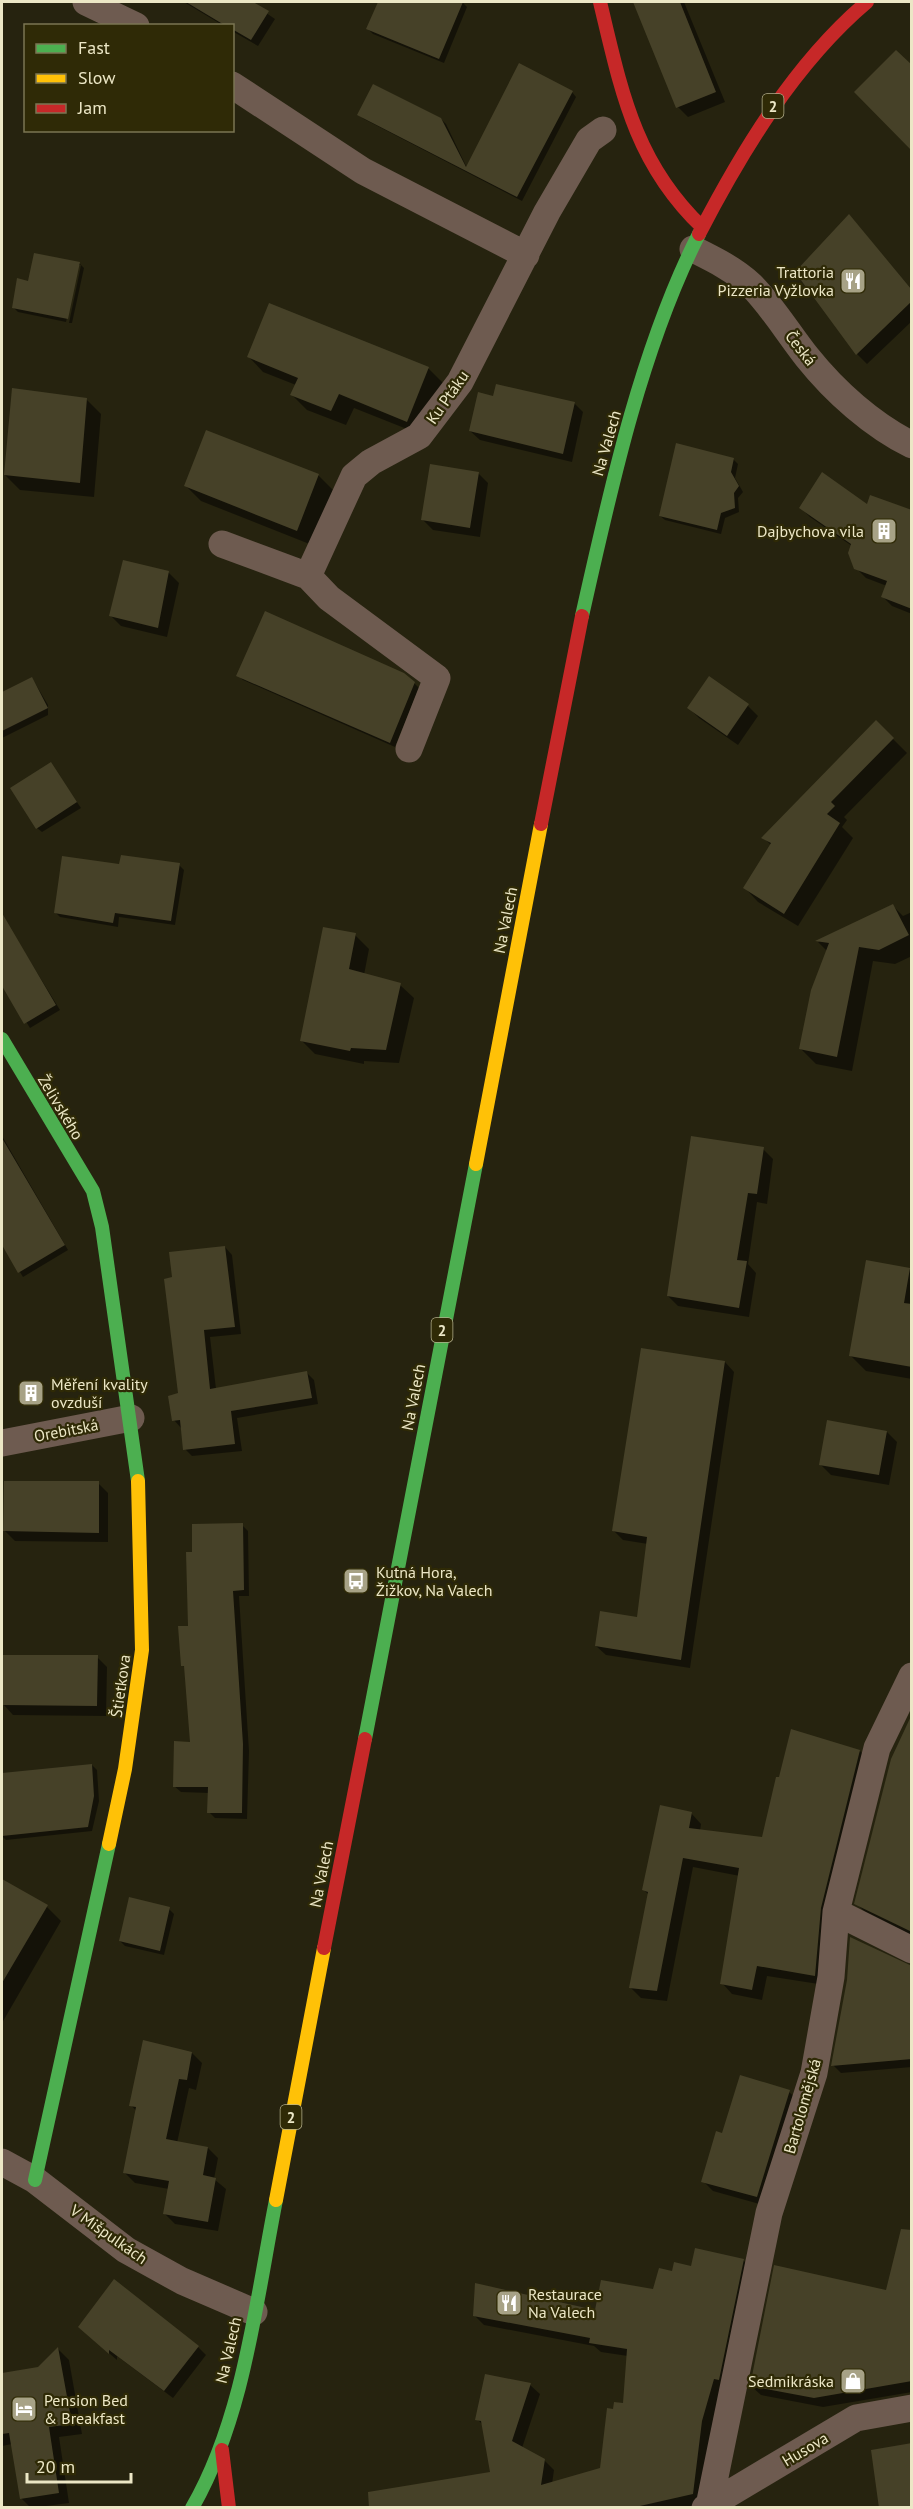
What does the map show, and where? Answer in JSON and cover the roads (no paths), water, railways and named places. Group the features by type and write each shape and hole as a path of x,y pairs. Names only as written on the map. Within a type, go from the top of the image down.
{"main road":[{"name":"Česká","path":"600,2 622,87 645,147 674,202 697,238"},
{"name":"2","path":"697,238 740,155 775,103 802,70 867,2"},
{"name":"Na Valech","path":"192,2508 207,2480 221,2445 240,2377 254,2312 580,622 620,453 652,353 697,238"},
{"name":"Želivského","path":"2,1039 93,1191"},
{"name":"Štietkova","path":"35,2180 125,1769 142,1650 138,1467 102,1227 93,1191"},
{"path":"221,2445 229,2508"}],"street":[{"path":"86,2 132,24"},
{"path":"234,86 363,171 526,255"},
{"name":"Ku Ptáku","path":"308,576 354,476 371,462 419,436 466,372 547,212 589,140 603,130"},
{"name":"Česká","path":"697,238 762,297 808,358 835,388 892,435 912,445"},
{"path":"222,544 308,576 329,598 437,678 409,748"},
{"name":"Orebitská","path":"2,1443 131,1418"},
{"name":"Bartolomějská","path":"707,2507 769,2213 814,2073 831,1977 836,1912 877,1748 912,1676"},
{"path":"836,1912 912,1950"},
{"name":"V Mišpulkách","path":"2,2162 35,2180 126,2250 182,2281 254,2312"},
{"name":"Husova","path":"707,2507 856,2418 912,2409"}],"place":[{"name":"Trattoria Pizzeria Vyžlovka","path":"853,281"},
{"name":"Dajbychova vila","path":"884,531"},
{"name":"Měření kvality ovzduší","path":"31,1393"},
{"name":"Kutná Hora, Žižkov, Na Valech","path":"356,1581"},
{"name":"Restaurace Na Valech","path":"509,2303"},
{"name":"Sedmikráska","path":"853,2381"},
{"name":"Pension Bed & Breakfast","path":"24,2409"}]}
